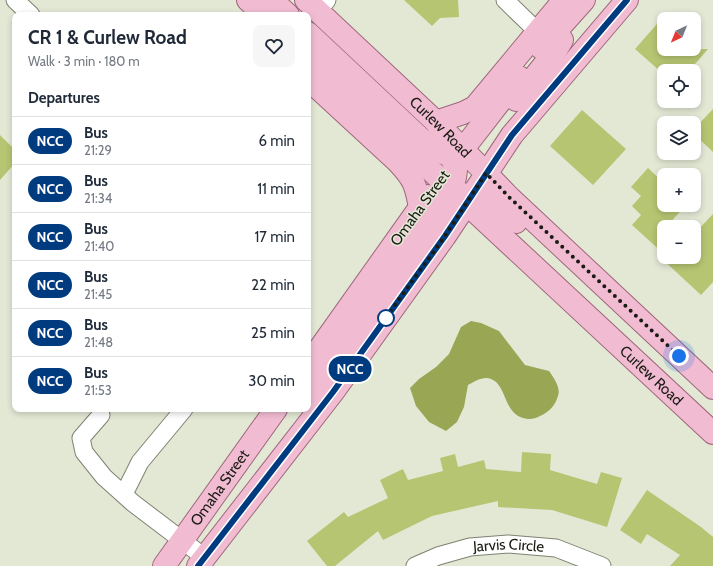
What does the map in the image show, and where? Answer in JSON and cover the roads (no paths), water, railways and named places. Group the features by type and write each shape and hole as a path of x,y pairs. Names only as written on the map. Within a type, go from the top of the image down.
{"main road":[{"path":"238,0 246,12"},
{"path":"248,0 261,12"},
{"path":"272,0 285,12"},
{"path":"436,122 463,113 475,106 564,0"},
{"name":"Omaha Street","path":"201,562 333,392 445,236 466,179 548,40 586,0"},
{"name":"Omaha Street","path":"311,360 420,208 466,179 512,135 627,0"},
{"name":"Curlew Road","path":"317,4 436,122 466,179 485,220 713,433"},
{"path":"311,36 420,138 441,153 486,199 500,207 713,406"},
{"name":"Curlew Road","path":"311,58 466,179 510,198 713,388"},
{"path":"311,82 410,175 417,191 420,208"},
{"path":"311,395 438,216 466,179"},
{"name":"Omaha Street","path":"164,566 274,412"},
{"path":"236,516 300,412"}],"street":[{"path":"15,0 28,12"},
{"path":"505,0 537,31"},
{"path":"124,494 140,462 182,412"},
{"path":"101,415 81,438 84,452 104,477 182,540 201,562"},
{"name":"Jarvis Circle","path":"415,566 438,556 470,547 508,544 556,548 602,566"}]}
